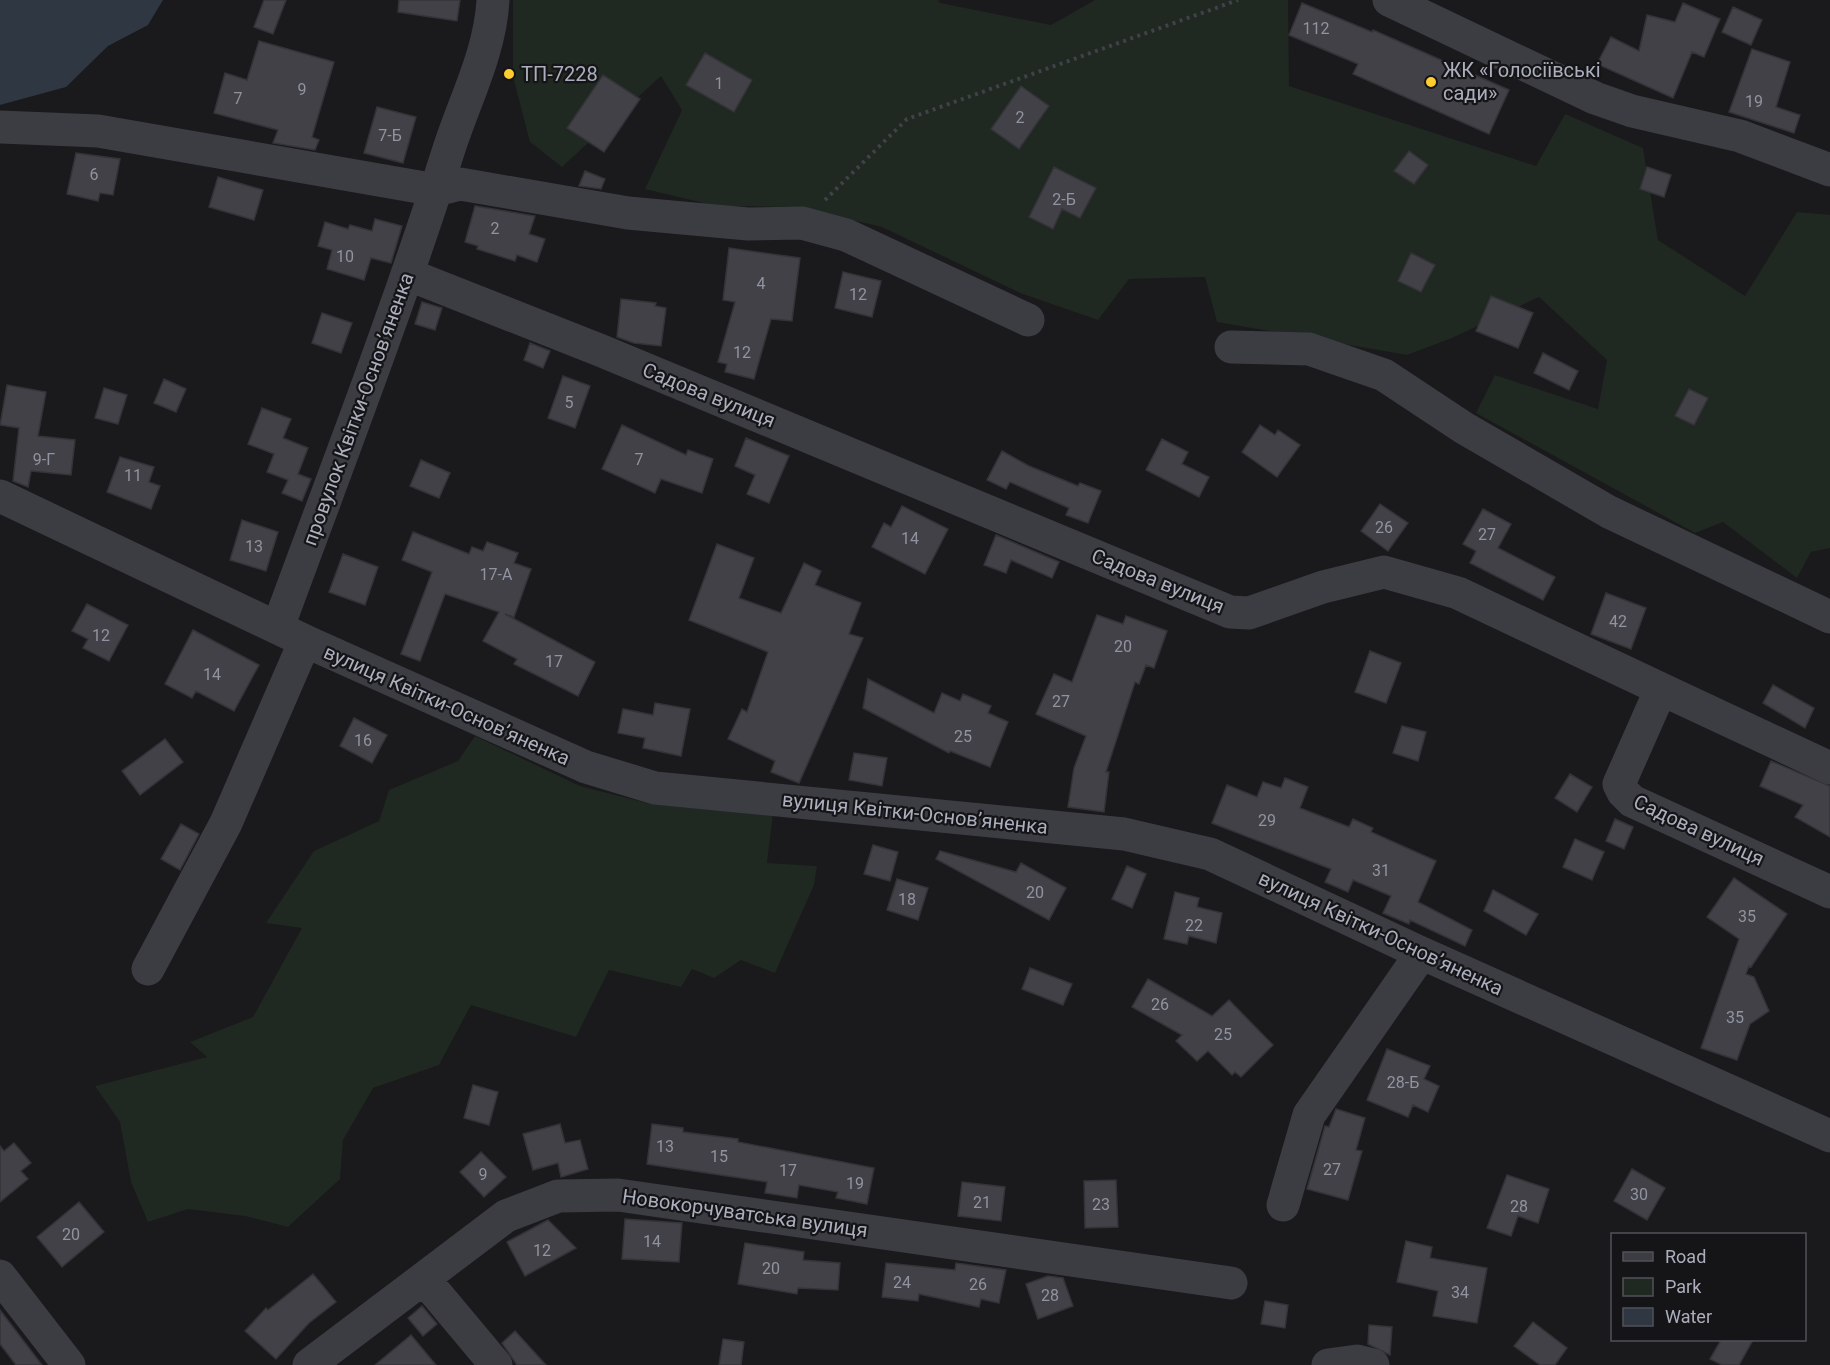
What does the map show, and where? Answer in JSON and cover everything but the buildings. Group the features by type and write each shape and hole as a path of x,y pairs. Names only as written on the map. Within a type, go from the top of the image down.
{"street":[{"name":"провулок Квітки-Основʼяненка","path":"148,969 226,823 292,634 454,133 476,79 492,20 494,0"},
{"path":"1389,0 1595,98 1632,111 1740,136 1830,170"},
{"path":"0,127 98,130 436,190 460,184 628,213 748,224 802,223 846,235 1028,320"},
{"name":"Садова вулиця","path":"407,274 602,351 1230,612 1249,613 1323,587 1384,572 1458,593 1661,689 1619,784 1632,801 1830,892"},
{"path":"1231,347 1310,350 1384,375 1464,428 1609,512 1830,616"},
{"name":"вулиця Квітки-Основ’яненка","path":"0,496 292,634 586,767 655,788 1124,834 1210,854 1419,952 1830,1136"},
{"path":"1661,689 1830,768"},
{"path":"1283,1205 1309,1115 1414,964 1419,952"},
{"name":"Новокорчуватська вулиця","path":"309,1365 506,1216 558,1196 618,1195 1231,1283"},
{"path":"0,1276 69,1365"},
{"path":"424,1279 496,1365"},
{"path":"1328,1365 1357,1361 1373,1365"}],"path":[{"path":"802,223 907,119 1238,0"}],"green space":[{"path":"513,0 938,0 940,3 1051,25 1095,0 1288,0 1289,86 1536,166 1565,114 1643,148 1658,240 1745,296 1797,212 1830,215 1830,548 1811,552 1797,578 1723,522 1695,533 1476,413 1495,375 1598,409 1607,360 1539,297 1452,338 1407,355 1217,322 1205,277 1129,279 1098,320 1020,293 882,227 795,207 716,206 645,189 682,110 661,76 562,167 530,142 513,77"},
{"path":"475,736 580,786 651,804 773,814 767,863 817,866 814,885 775,973 741,960 714,978 692,969 681,987 609,970 576,1037 471,1005 439,1065 373,1088 343,1140 340,1179 288,1227 245,1216 188,1209 148,1222 131,1182 120,1122 95,1086 207,1057 190,1042 253,1017 302,928 266,923 314,851 379,821 389,790 458,761"}],"water":[{"path":"0,0 163,0 148,25 108,46 66,87 0,105"}],"place":[{"name":"ТП-7228","path":"509,74"},
{"name":"ЖК «Голосіївські сади»","path":"1431,82"}]}
